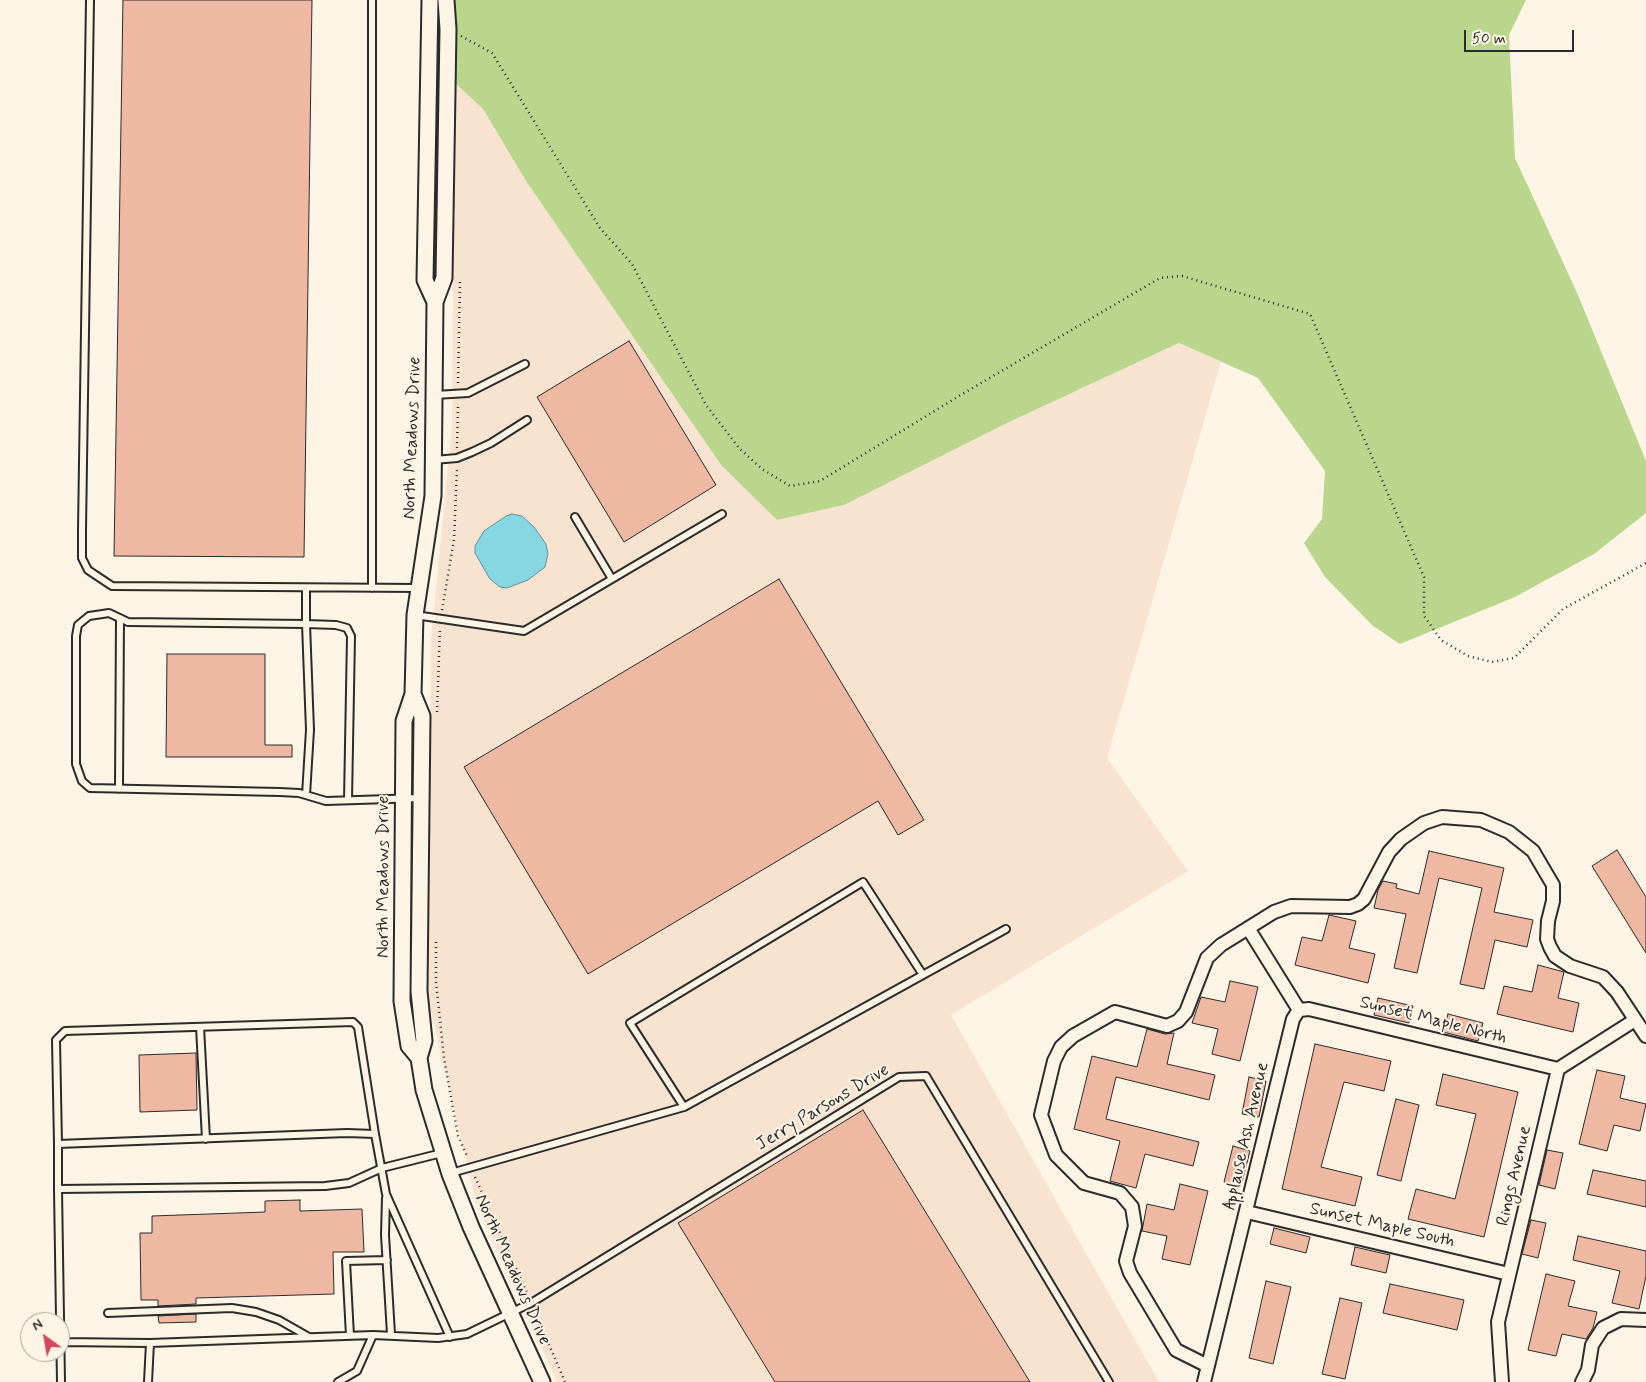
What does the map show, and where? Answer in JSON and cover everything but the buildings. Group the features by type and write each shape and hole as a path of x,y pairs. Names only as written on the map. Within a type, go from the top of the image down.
{"street":[{"name":"North Meadows Drive","path":"430,0 424,280 434,302"},
{"name":"North Meadows Drive","path":"419,1058 408,1046 402,1001 404,721 413,694 415,615 429,529 433,460 434,302 444,278 457,31 446,0"},
{"name":"North Meadows Drive","path":"413,694 422,716 419,991 424,1041 419,1058 424,1090 442,1153 471,1227 542,1382"},
{"path":"1208,1366 1176,1350 1130,1273 1126,1261 1136,1226 1132,1207 1120,1193 1084,1183 1056,1155 1041,1115 1047,1083 1061,1047 1073,1036 1115,1012 1125,1013 1167,1026 1178,1021 1186,1012 1207,958 1248,928 1274,912 1290,906 1350,907 1358,904 1372,884 1389,852 1401,839 1435,818 1461,817 1481,820 1509,832 1527,846 1554,885 1547,939 1555,956 1570,966 1603,977 1617,992 1646,1036"},
{"path":"1248,928 1299,1010"},
{"name":"Sunset Maple North","path":"1299,1010 1309,1009 1558,1068"},
{"name":"Applause Ash Avenue","path":"1204,1382 1293,1019 1299,1010"},
{"path":"1558,1068 1635,1020"},
{"name":"Rings Avenue","path":"1506,1381 1498,1322 1558,1068"},
{"name":"Sunset Maple South","path":"1247,1212 1510,1274"},
{"path":"1582,1382 1588,1370 1592,1345 1603,1328 1621,1319 1646,1320"}],"lane":[{"path":"90,0 82,558 88,570 112,586 419,588"},
{"path":"372,0 372,588"},
{"path":"434,396 458,395 478,389 524,364"},
{"path":"433,460 457,458 491,443 527,420"},
{"path":"415,615 524,631 722,514"},
{"path":"575,517 612,579"},
{"path":"306,588 310,730 306,795"},
{"path":"348,800 351,636 347,628 336,625 306,624 128,622 108,613 89,616 78,625 76,636 76,764 82,781 90,788 280,792 306,795 326,801 421,798"},
{"path":"119,789 120,618"},
{"path":"684,1107 630,1022 863,882 923,975"},
{"path":"450,1174 684,1107 1006,929"},
{"path":"60,1312 56,1040 66,1030 353,1022 358,1027 386,1194 386,1260 391,1334"},
{"path":"200,1027 206,1138"},
{"name":"Jerry Parsons Drive","path":"70,1342 150,1344 391,1334 438,1338 467,1334 531,1303 648,1233 899,1077 926,1076 1109,1382"},
{"path":"58,1144 375,1134"},
{"path":"58,1190 325,1186 348,1183 382,1168 442,1153"},
{"path":"386,1194 450,1336"},
{"path":"350,1336 346,1261 386,1260"},
{"path":"108,1313 232,1308 256,1312 279,1320 310,1337"},
{"path":"338,1382 356,1371 373,1335"},
{"path":"148,1382 150,1344"},
{"path":"61,1362 61,1382"}],"path":[{"path":"457,31 462,46"},
{"path":"457,31 492,53 600,228 632,264 706,405 739,448 762,469 790,486 820,481 959,396 1160,278 1182,276 1310,314 1424,577 1424,616 1441,640 1468,656 1492,662 1514,658 1563,609 1646,563"},
{"path":"437,718 438,650 445,584 454,540 460,271"},
{"path":"436,932 436,982 444,1058 458,1136 565,1382"}],"shaded area":[{"path":"454,82 483,109 526,181 721,465 777,520 844,505 1005,424 1179,343 1221,362 1107,758 1188,871 951,1015 1159,1382 557,1382 476,1203 427,993 431,640 452,425"}],"green space":[{"path":"450,0 1526,0 1509,35 1515,158 1578,295 1646,461 1646,513 1594,554 1515,597 1400,644 1373,626 1325,577 1304,543 1322,519 1325,471 1258,378 1179,343 1005,424 844,505 777,520 721,465 526,181 483,109 454,82"}],"water":[{"path":"512,514 522,516 534,527 546,544 548,554 545,567 528,580 507,588 500,587 490,579 475,553 475,546 484,531"}]}
